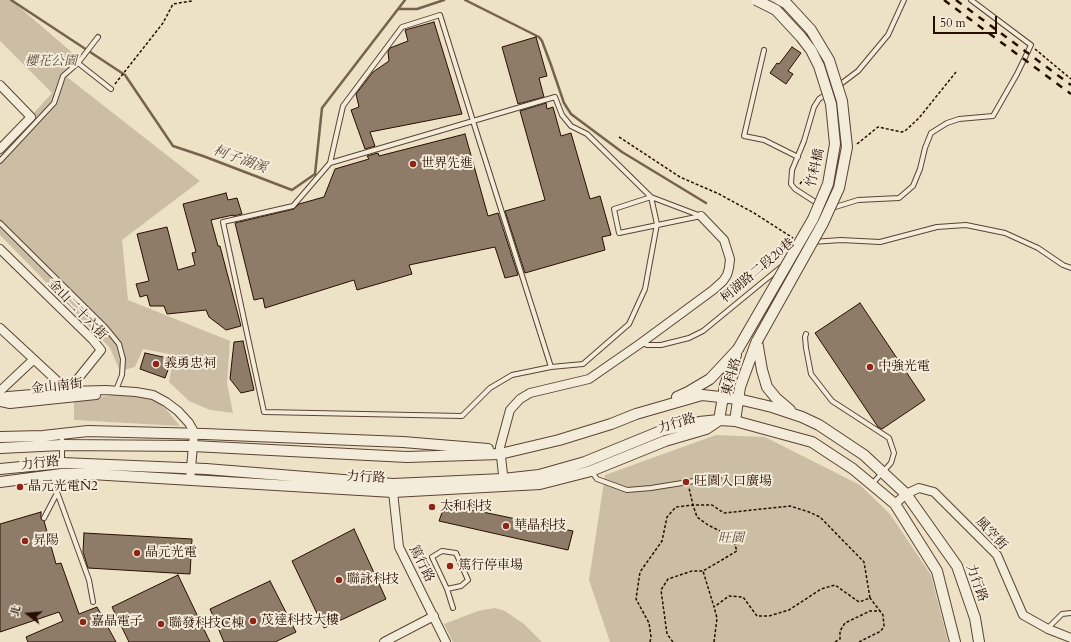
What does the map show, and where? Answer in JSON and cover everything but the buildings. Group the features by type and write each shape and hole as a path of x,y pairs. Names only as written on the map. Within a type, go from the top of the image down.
{"street":[{"name":"竹科橋","path":"738,349 813,219 828,184 835,144 831,104 819,66 811,50 801,36 776,10 756,0"},
{"name":"竹科橋","path":"757,341 822,223 839,188 847,147 842,101 829,60 811,30 787,4 780,0"},
{"path":"0,85 30,117 0,149"},
{"path":"504,483 500,451 510,410 520,399 530,393 589,379 642,343 713,290 727,275 730,259 724,240 701,216"},
{"name":"金山二十六街","path":"0,249 93,340 101,350 68,391"},
{"path":"0,328 68,391"},
{"name":"東科路","path":"735,421 740,387 757,341"},
{"path":"757,341 762,370 767,387 786,407 802,417"},
{"name":"東科路","path":"719,420 725,385 738,349"},
{"path":"636,414 688,392 710,379 738,349"},
{"path":"0,391 33,360"},
{"name":"金山南街","path":"0,402 10,404 33,402 108,394 116,390"},
{"name":"金山南街","path":"0,398 68,391 116,390 153,395 166,402 189,422 194,434"},
{"name":"力行路","path":"0,448 62,444 193,446 407,457 518,450 559,440 611,424 636,414 702,395 738,399 772,407 802,417 819,425 864,455 906,494 957,566 975,618 979,642"},
{"name":"力行路","path":"0,469 62,463 206,469 393,484 540,484 591,471 664,441 706,429 719,420"},
{"name":"力行路","path":"0,482 62,474 91,474 393,492 504,483 585,462 661,431 699,422 719,420 735,421 812,442 853,469 895,504 937,571 955,642"},
{"name":"力行路","path":"0,437 43,436 88,431 403,442 500,451"},
{"path":"190,480 194,434"},
{"name":"風空街","path":"895,504 906,494 919,488 934,492 997,555 1023,615 1048,629 1071,638"},
{"name":"篤行路","path":"393,492 399,547 446,642"},
{"path":"384,642 434,616"}],"lane":[{"path":"836,88 858,71 888,35 904,0"},
{"path":"830,92 819,99 814,107 798,157 792,170 790,184 795,189 826,209 858,200 899,198 913,186 931,133 947,123 959,118 993,116 1017,74 1031,45 970,0"},
{"path":"551,367 440,15 402,27 343,106 330,163 293,206 223,222 264,412 462,416 490,388 512,375 551,367 583,364 629,324 645,289 657,224 651,197"},
{"path":"0,161 54,103 63,76 78,63 98,37"},
{"path":"764,50 744,136 764,140 798,157"},
{"path":"78,63 111,89"},
{"path":"330,163 554,97 562,115 571,126 587,134 651,197 701,216"},
{"path":"651,197 614,209 619,233 701,216"},
{"name":"柯湖路二段20巷","path":"642,343 647,345 662,345 689,338 703,331 796,255 805,244 826,209"},
{"path":"0,223 106,328 119,344 123,359 122,374 116,390"},
{"path":"805,244 840,240 880,242 937,226 966,225 1005,233 1038,248 1071,268"},
{"path":"806,334 805,337 810,374 832,401 889,438 894,453 891,463 872,484"},
{"path":"44,518 57,492 62,474 62,434"},
{"path":"591,471 597,479 627,490 651,488 719,477"},
{"path":"57,492 90,580 93,602"},
{"path":"447,589 461,586 468,580 456,553 442,551 432,557 447,589 453,608"},
{"path":"1048,629 1062,614 1071,613"}],"path":[{"path":"111,89 163,23 173,4 193,0"},
{"path":"1031,45 1071,79"},
{"path":"853,148 878,127 902,132 905,131 919,118 956,72"},
{"path":"619,137 680,177 719,194 805,244"},
{"path":"795,189 802,181 822,170"},
{"path":"672,642 668,634 661,590 668,579 692,571 703,571 737,551 732,537 708,525 698,517 693,505 688,482"},
{"path":"650,642 651,637 649,623 636,599 640,572 662,541 667,517 676,507 693,505 712,505 724,513 790,506 820,517 864,562 870,598 883,616 884,626 880,631 859,642"},
{"path":"703,571 717,618 714,642"},
{"path":"714,607 729,596 743,597 757,616 769,616 789,610 821,589 835,585 859,602 870,598"},
{"path":"843,642 840,639 840,631 845,623 870,611 880,611"},
{"path":"835,642 840,639"}],"green space":[{"name":"櫻花公園","path":"0,0 11,0 82,61 67,77 200,181 122,240 128,300 230,341 227,383 233,413 210,410 189,401 169,382 174,355 143,349 135,367 120,371 110,348 0,235 0,150 52,93 0,41"},
{"path":"124,394 154,398 165,408 180,426 74,420 74,400"},
{"name":"旺園","path":"716,435 765,437 860,485 890,514 931,575 948,642 610,642 589,580 605,475"},
{"path":"495,608 505,611 524,624 542,642 453,642 444,624 478,611"}],"waterway":[{"name":"柯子湖溪","path":"11,0 125,75 173,146 292,190 315,174 322,108 405,0"},
{"path":"398,9 417,9 444,0"},
{"path":"465,0 539,37 542,41 564,103 571,114 622,152 706,203"}],"railway":[{"path":"944,0 1071,94"},
{"path":"956,0 1071,85"}],"place":[{"name":"世界先進","path":"413,164"},
{"name":"義勇忠祠","path":"156,364"},
{"name":"中強光電","path":"870,367"},
{"name":"旺園入口廣場","path":"686,482"},
{"name":"晶元光電N2","path":"20,487"},
{"name":"太和科技","path":"432,507"},
{"name":"華晶科技","path":"506,526"},
{"name":"昇陽","path":"25,541"},
{"name":"晶元光電","path":"137,553"},
{"name":"篤行停車場","path":"450,566"},
{"name":"聯詠科技","path":"339,580"},
{"name":"茂達科技大樓","path":"253,621"},
{"name":"嘉晶電子","path":"83,622"},
{"name":"聯發科技C棟","path":"161,624"}]}
